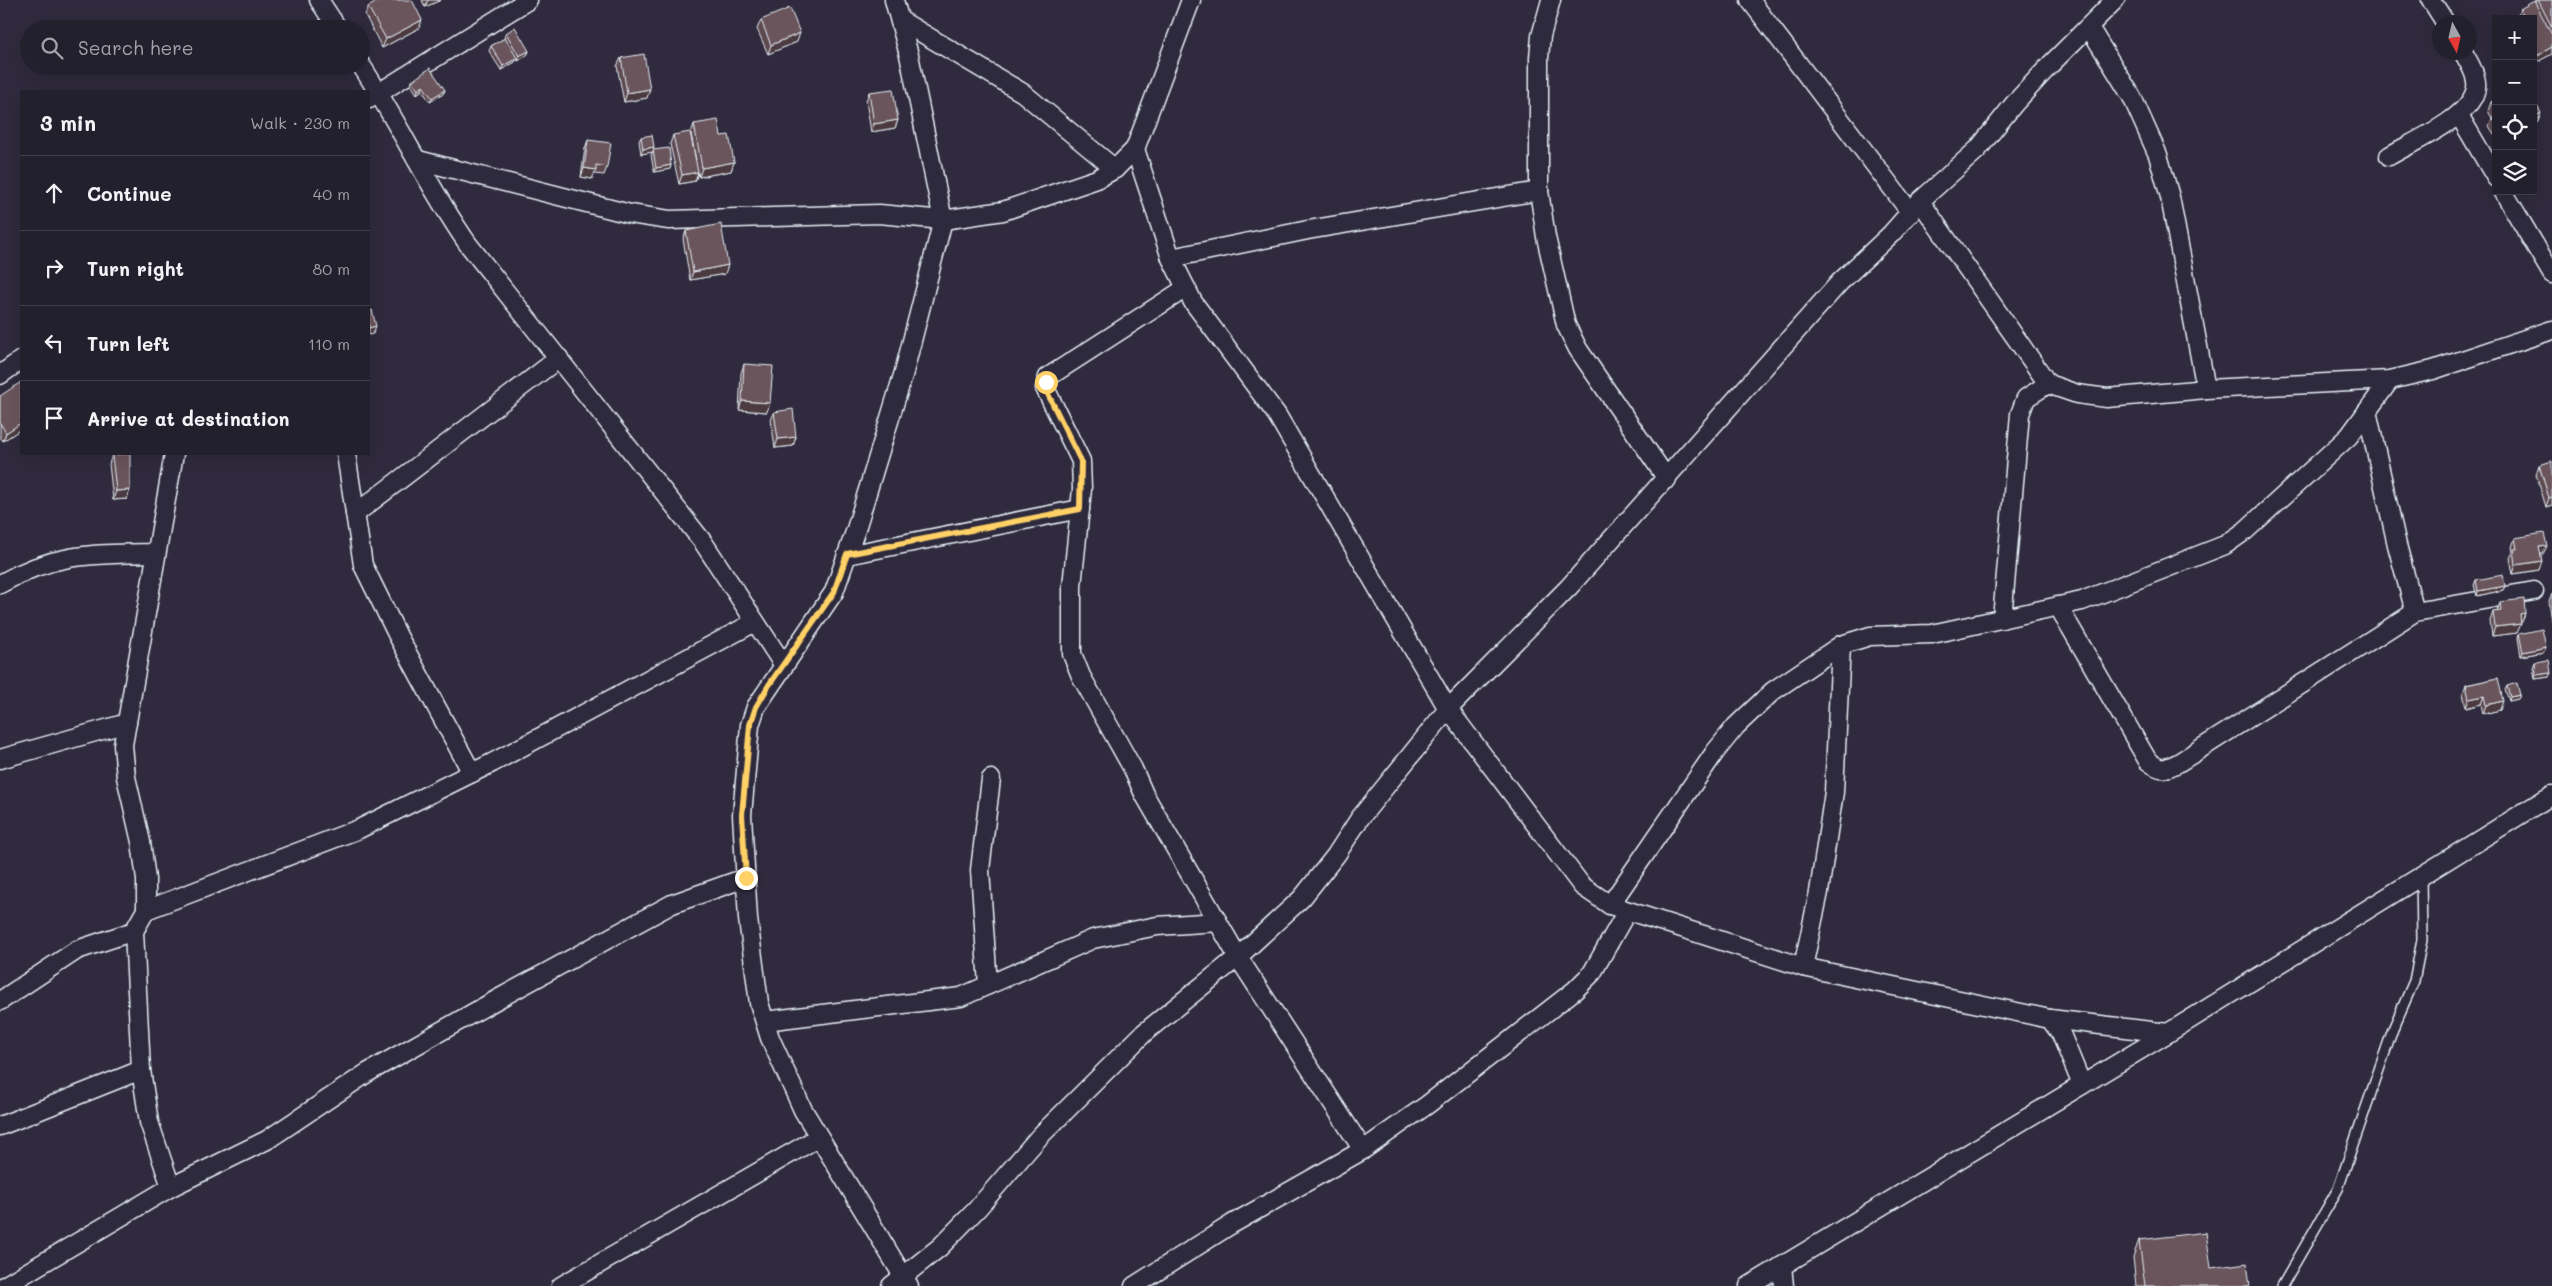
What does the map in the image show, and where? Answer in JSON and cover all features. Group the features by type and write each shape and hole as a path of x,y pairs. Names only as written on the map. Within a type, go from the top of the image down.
{"street":[{"path":"319,0 332,20"},
{"path":"374,95 528,0"},
{"path":"894,0 900,20 943,220 904,372 834,592 783,664 756,707 750,725 742,815 748,919 759,1003 770,1038 803,1110 901,1283 977,1209 1040,1136 1145,1032 1238,957 1302,898 1336,855 1360,818 1448,710 1569,587 1667,479 1840,282 1915,207 1978,149 2014,104 2115,0"},
{"path":"418,160 630,214 669,220 880,214 943,220 1002,211 1098,179 1116,169 1135,149 1191,0"},
{"path":"1551,0 1541,36 1539,58 1539,190 1546,238 1566,325 1578,349 1667,479"},
{"path":"1750,0 1915,207 2048,384 2077,394 2107,398 2206,389 2390,380 2433,370 2552,330"},
{"path":"2431,0 2441,15"},
{"path":"900,20 1023,93 1116,169"},
{"path":"2090,27 2132,97 2158,155 2170,197 2206,389"},
{"path":"2389,156 2459,116 2475,92 2475,78 2467,60"},
{"path":"365,75 374,95 418,160 442,207 468,244 703,542 783,664"},
{"path":"2459,116 2492,171"},
{"path":"1135,149 1171,258 1193,302 1277,415 1448,710 1582,886 1610,905 1803,967 2050,1019 2168,1033"},
{"path":"1171,258 1308,230 1539,190"},
{"path":"2505,195 2552,274"},
{"path":"1186,288 1048,377 1045,388 1081,461 1080,509 1072,586 1072,654 1081,676 1133,769 1144,794 1238,957 1363,1150"},
{"path":"355,514 559,358"},
{"path":"0,375 20,361"},
{"path":"1610,905 1715,752 1736,726 1773,691 1841,645 1870,636 1932,634 2082,601 2225,545 2245,531 2349,436 2390,380"},
{"path":"2002,618 2020,414 2026,398 2048,384"},
{"path":"2367,411 2396,545 2415,612"},
{"path":"171,1187 149,1122 141,1070 134,931 146,910 146,879 141,842 126,777 124,745 174,455"},
{"path":"346,455 363,565 398,636 472,773"},
{"path":"847,554 1080,509"},
{"path":"0,584 22,571 57,559 83,554 156,553"},
{"path":"2058,606 2148,761 2158,769 2166,769 2415,612 2534,591"},
{"path":"146,910 359,829 472,773 755,622"},
{"path":"1803,967 1819,892 1834,792 1841,645"},
{"path":"2,753 128,723"},
{"path":"988,985 980,870 991,779"},
{"path":"1749,1286 2168,1033 2552,795"},
{"path":"4,1286 171,1187 267,1140 367,1072 664,909 746,878"},
{"path":"1134,1286 1232,1224 1363,1150 1427,1106 1575,990 1592,974 1627,911"},
{"path":"765,1021 950,999 988,985 1094,939 1157,926 1218,922"},
{"path":"0,1001 77,950 134,931"},
{"path":"2050,1019 2061,1034 2082,1085"},
{"path":"0,1126 141,1070"},
{"path":"561,1286 819,1137"},
{"path":"1782,1266 1784,1286"}],"lane":[{"path":"2282,1286 2338,1189 2393,1029 2414,981 2422,940 2421,876"}],"building":[{"path":"380,0 412,0 422,20 386,39 368,7"},
{"path":"2538,0 2552,0 2552,27"},
{"path":"2534,1 2552,35 2552,47 2538,55 2537,15 2523,15 2520,9"},
{"path":"790,8 800,33 771,45 761,20"},
{"path":"515,27 529,51 519,56 506,33"},
{"path":"505,38 517,58 503,66 491,46"},
{"path":"644,54 650,89 627,93 621,58"},
{"path":"430,68 445,90 432,98 423,86 418,90 412,81"},
{"path":"893,89 898,120 874,124 869,92"},
{"path":"2537,106 2541,113 2537,116"},
{"path":"718,120 721,136 729,135 734,162 702,168 694,124"},
{"path":"690,132 698,172 682,175 673,135"},
{"path":"652,135 654,147 643,149 641,137"},
{"path":"588,140 611,143 607,167 596,165 596,170 584,168"},
{"path":"669,148 671,165 656,168 653,150"},
{"path":"721,224 728,265 693,272 686,231"},
{"path":"372,310 376,326 370,328 370,311"},
{"path":"744,364 773,366 770,403 742,401"},
{"path":"20,383 20,424 6,433 0,423 0,396"},
{"path":"793,409 796,437 778,439 774,412"},
{"path":"112,455 130,455 130,490 116,491"},
{"path":"2552,461 2552,497 2549,498 2539,465"},
{"path":"2544,533 2547,546 2539,547 2542,561 2516,565 2514,549 2517,549 2515,538"},
{"path":"2503,575 2505,586 2478,591 2476,580"},
{"path":"2524,599 2525,613 2520,614 2521,624 2495,627 2493,612 2501,611 2500,602"},
{"path":"2542,629 2546,647 2523,652 2519,634"},
{"path":"2549,660 2551,673 2536,675 2535,662"},
{"path":"2498,678 2503,701 2486,705 2484,696 2469,699 2466,685"},
{"path":"2517,683 2520,695 2510,697 2507,686"},
{"path":"2206,1232 2211,1268 2247,1263 2250,1286 2145,1286 2139,1240"}],"route":[{"path":"746,878 742,815 750,725 756,707 769,685 834,592 847,554 1080,509 1082,489 1081,461 1064,432 1045,388 1046,382"}]}
